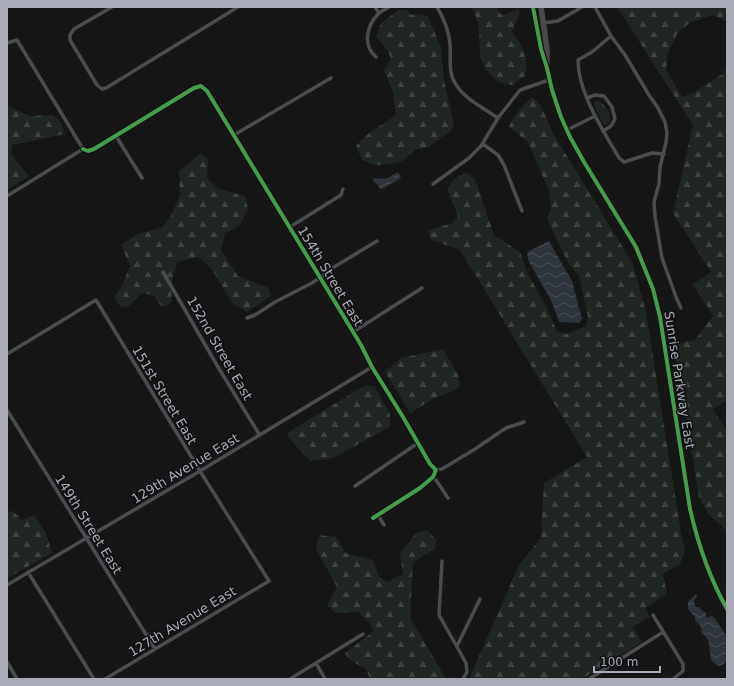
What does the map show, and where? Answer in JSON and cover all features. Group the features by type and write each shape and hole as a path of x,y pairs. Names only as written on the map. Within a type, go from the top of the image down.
{"street":[{"path":"110,8 74,29 70,33 70,40 97,85 102,89 106,88 238,7"},
{"path":"375,7 379,14"},
{"path":"376,56 371,53 367,34 379,14 389,7"},
{"path":"437,7 446,23 450,43 451,73 455,83 469,98 498,118"},
{"name":"Sunrise Parkway East","path":"533,7 549,80 556,104 567,130 584,162 629,234 649,278 660,317 690,509 695,531 713,583 727,608"},
{"name":"Sunrise Parkway East","path":"541,7 547,49 547,68"},
{"path":"543,23 558,21 582,7"},
{"path":"595,7 611,36 625,55 663,116 667,133 664,154 660,167 659,184 654,202 654,216 661,253 681,308"},
{"path":"611,36 592,52 578,60 581,78 594,116 619,158 624,162 652,153 664,154"},
{"path":"7,43 17,40 83,149 85,151 90,151 116,136 142,178"},
{"path":"234,136 331,78"},
{"path":"433,184 469,158 483,144 498,118 520,90 549,80"},
{"name":"154th Street East","path":"116,136 194,88 203,87 290,227 430,464 436,470"},
{"path":"587,98 595,95 604,96 612,107 616,119 611,126 603,131"},
{"path":"567,130 594,116"},
{"path":"483,144 498,156 504,165 522,211"},
{"path":"7,196 83,149"},
{"path":"290,227 341,195 343,189"},
{"path":"247,318 255,315 275,302 320,278 329,270 377,241"},
{"name":"152nd Street East","path":"163,272 218,367 260,434"},
{"path":"353,332 422,288"},
{"name":"151st Street East","path":"7,354 96,300 269,581"},
{"name":"129th Avenue East","path":"7,585 372,367"},
{"name":"149th Street East","path":"7,410 155,649"},
{"path":"373,518 420,488 433,477 436,470 442,469 506,428 524,422"},
{"path":"355,486 418,444"},
{"path":"433,477 448,498"},
{"path":"378,515 384,525"},
{"path":"442,561 439,615 466,663 467,672 463,679"},
{"path":"28,572 94,679"},
{"name":"127th Avenue East","path":"105,679 269,581"},
{"path":"457,646 480,599"},
{"path":"653,615 683,664 683,671 673,679"},
{"path":"589,679 663,632"},
{"path":"290,679 363,634"},
{"path":"7,662 17,679"},
{"path":"316,663 325,679"}],"green space":[{"path":"471,7 497,7 500,14 504,15 518,9 520,12 512,31 526,57 526,68 525,76 513,85 503,84 497,81 482,62 480,55 478,26 476,17"},
{"path":"617,7 727,7 727,22 713,15 691,22 678,32 668,53 666,69 682,97 693,93 724,73 727,65 727,400 713,409 727,431 727,532 708,514 699,497 674,344 695,340 713,316 693,284 711,272 673,213 693,125"},
{"path":"399,10 407,10 411,15 420,14 428,16 441,48 444,80 454,125 451,130 429,147 415,150 402,161 390,164 375,165 362,160 356,146 368,134 396,115 393,92 384,70 391,60 390,56 376,36 382,22"},
{"path":"533,97 543,110 553,133 633,264 646,312 685,551 680,564 663,574 667,594 645,608 650,617 633,627 642,642 582,679 469,679 519,565 541,538 544,483 587,457 460,250 431,240 428,230 453,223 458,216 447,189 453,180 466,172 475,179 494,235 520,252 528,274 546,306 557,331 566,334 586,326 588,317 579,276 568,263 547,219 551,207 549,191 528,142 509,127 519,110"},
{"path":"598,100 605,106 610,114 610,120 606,125 603,124 594,105 594,102"},
{"path":"7,105 29,116 53,115 61,122 65,134 13,145 11,154 29,176 7,190"},
{"path":"201,153 208,160 207,179 219,189 245,196 248,209 240,225 225,234 221,250 238,276 269,288 271,296 247,312 233,304 211,268 198,257 177,262 173,276 171,303 162,307 153,295 142,293 129,306 121,308 114,297 122,286 130,266 121,245 136,235 162,227 171,216 180,195 179,171"},
{"path":"443,349 458,375 460,387 433,399 410,413 385,372 401,358"},
{"path":"365,385 374,386 390,414 390,427 333,458 310,461 288,437 287,433"},
{"path":"13,511 22,520 34,515 46,533 52,553 8,578 7,512"},
{"path":"427,530 437,540 435,549 413,562 410,617 446,679 370,679 366,669 351,661 345,653 374,631 368,621 358,612 336,613 327,605 337,587 316,549 319,535 336,537 346,553 373,560 379,577 387,582 403,574 400,554 415,534"}],"water":[{"path":"398,172 401,178 384,188 380,189 373,181 373,178 386,178"},
{"path":"549,241 572,281 582,319 579,323 559,322 551,300 528,260 527,252"},
{"path":"696,594 697,596 694,603 696,607 699,607 706,613 708,618 711,616 714,617 727,637 727,661 722,665 718,666 713,662 710,656 707,638 702,634 701,627 695,620 695,616 688,609 688,602"}],"cycle path":[{"path":"533,7 541,49 561,117 584,162 636,247 653,289 660,317 690,509 705,560 727,609"},
{"path":"83,149 88,151 94,149 194,88 201,86 207,91 361,345 372,367 430,464 436,470 433,477 420,488 373,518"}]}
